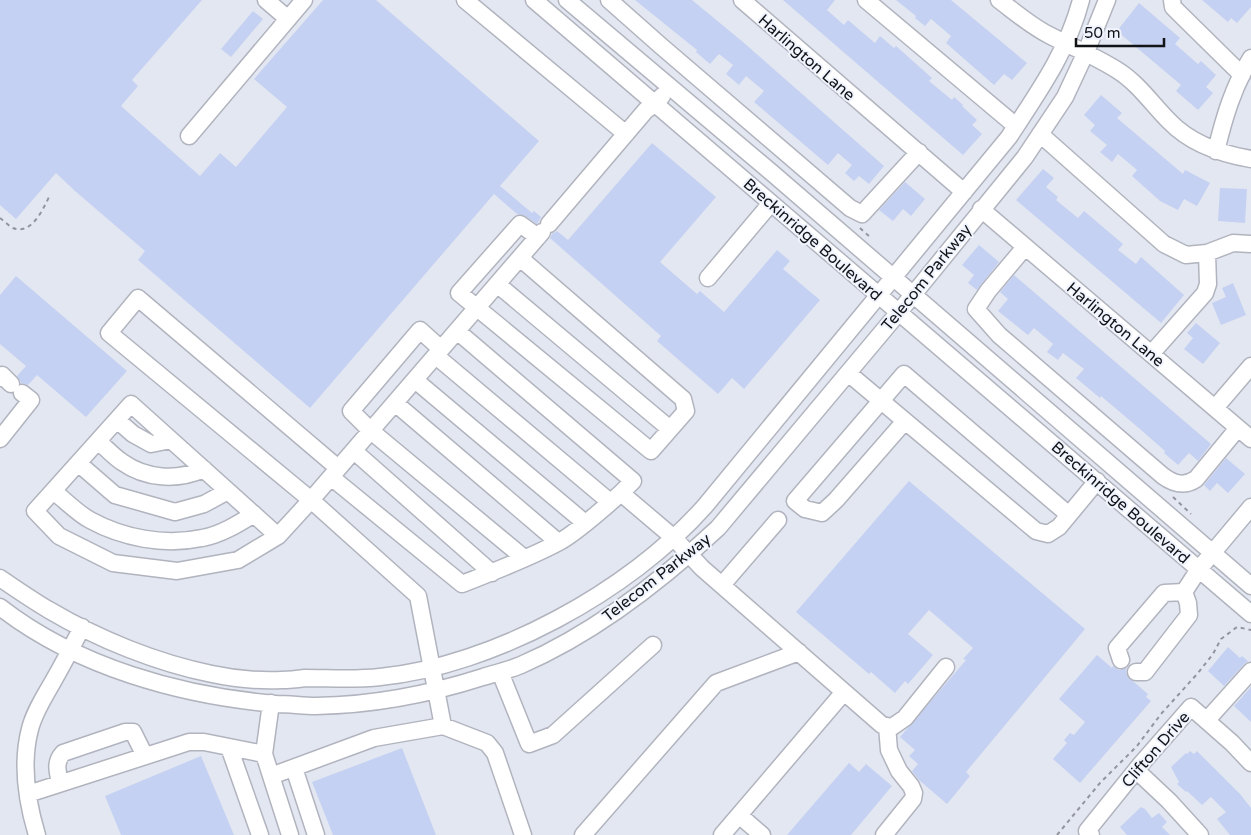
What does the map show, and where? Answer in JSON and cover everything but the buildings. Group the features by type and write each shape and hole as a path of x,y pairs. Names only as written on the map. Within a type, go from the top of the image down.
{"street":[{"path":"267,0 288,19"},
{"path":"189,136 304,0"},
{"path":"465,0 626,134"},
{"name":"Breckinridge Boulevard","path":"534,0 1251,614"},
{"name":"Breckinridge Boulevard","path":"568,0 1251,586"},
{"path":"609,0 843,202 862,214 918,152"},
{"name":"Harlington Lane","path":"742,0 964,192"},
{"path":"866,0 1016,126"},
{"path":"999,0 1047,35 1086,52 1119,71 1170,123 1190,138 1216,151 1251,159"},
{"name":"Telecom Parkway","path":"0,578 49,610 106,640 168,662 212,674 245,679 283,680 380,677 431,668 506,643 561,617 588,602 658,552 705,506 1009,137 1047,80 1065,43 1081,0"},
{"name":"Telecom Parkway","path":"0,607 55,643 136,677 214,696 314,706 349,705 385,700 458,685 520,665 574,638 627,604 690,554 718,528 899,312 1025,157 1065,97 1107,0"},
{"path":"1172,0 1173,6 1181,15 1242,75"},
{"path":"1216,151 1223,121 1251,58"},
{"path":"278,536 132,404 35,512 59,536 113,563 177,571 238,560 278,536 354,451 646,110 656,104 670,87"},
{"path":"1040,134 1164,244 1186,255 1207,253 1233,243 1251,244"},
{"path":"708,278 771,203"},
{"name":"Harlington Lane","path":"981,209 1251,439"},
{"path":"520,258 683,399 686,411 651,450 459,293 520,224 543,231"},
{"path":"1025,247 988,291 976,309 999,335 1163,476 1176,483 1190,483 1196,479 1238,428"},
{"path":"1151,354 1204,294 1208,284 1207,253"},
{"path":"498,284 670,429"},
{"path":"444,726 418,596 311,500 109,333 138,298 462,584 492,573 558,542 616,498 632,481 457,331"},
{"path":"524,558 371,431 351,411 420,330 438,352 616,498 674,538 702,568 882,725 892,727 905,718 946,667"},
{"path":"1215,408 1251,366"},
{"path":"848,373 1036,530 1048,534 1059,527 1097,482"},
{"path":"905,421 836,500 822,513 806,509 796,501 904,374 1069,515"},
{"path":"415,380 584,523"},
{"path":"0,439 31,400 11,385"},
{"path":"395,403 558,542"},
{"path":"98,441 122,462 143,472 171,478 191,475 204,469"},
{"path":"354,451 492,573"},
{"path":"78,463 115,495 175,512 204,504 228,491"},
{"path":"53,491 88,519 122,534 164,542 202,538 234,526 254,514"},
{"path":"1184,592 1212,552 1251,507"},
{"path":"722,585 778,520"},
{"path":"1121,660 1117,648 1164,593 1184,592"},
{"path":"1136,672 1146,672 1189,615 1188,603 1184,592"},
{"path":"37,835 25,770 26,747 36,711 82,628"},
{"path":"500,672 529,744 553,735 653,645"},
{"path":"583,835 716,682 799,652"},
{"path":"1207,720 1251,671"},
{"path":"722,835 844,692"},
{"path":"271,703 264,754 290,835"},
{"name":"Clifton Drive","path":"1089,833 1136,770 1191,707 1232,742 1251,763"},
{"path":"271,776 374,738 444,726 487,743 491,747 495,753 522,835"},
{"path":"884,835 913,799 914,793 899,771 889,750 887,726"},
{"path":"60,784 56,765 62,753 125,732 133,732 146,756"},
{"path":"28,794 189,742 204,742 264,754"},
{"path":"229,747 260,835"},
{"path":"294,768 316,835"},
{"path":"1136,770 1169,801 1200,835"},
{"path":"739,815 762,835"}],"path":[{"path":"0,218 14,229 23,229 33,223 41,213 50,195"},
{"path":"1057,835 1100,783 1136,746 1161,714 1198,673 1213,654 1221,639 1237,627 1251,630"}]}
